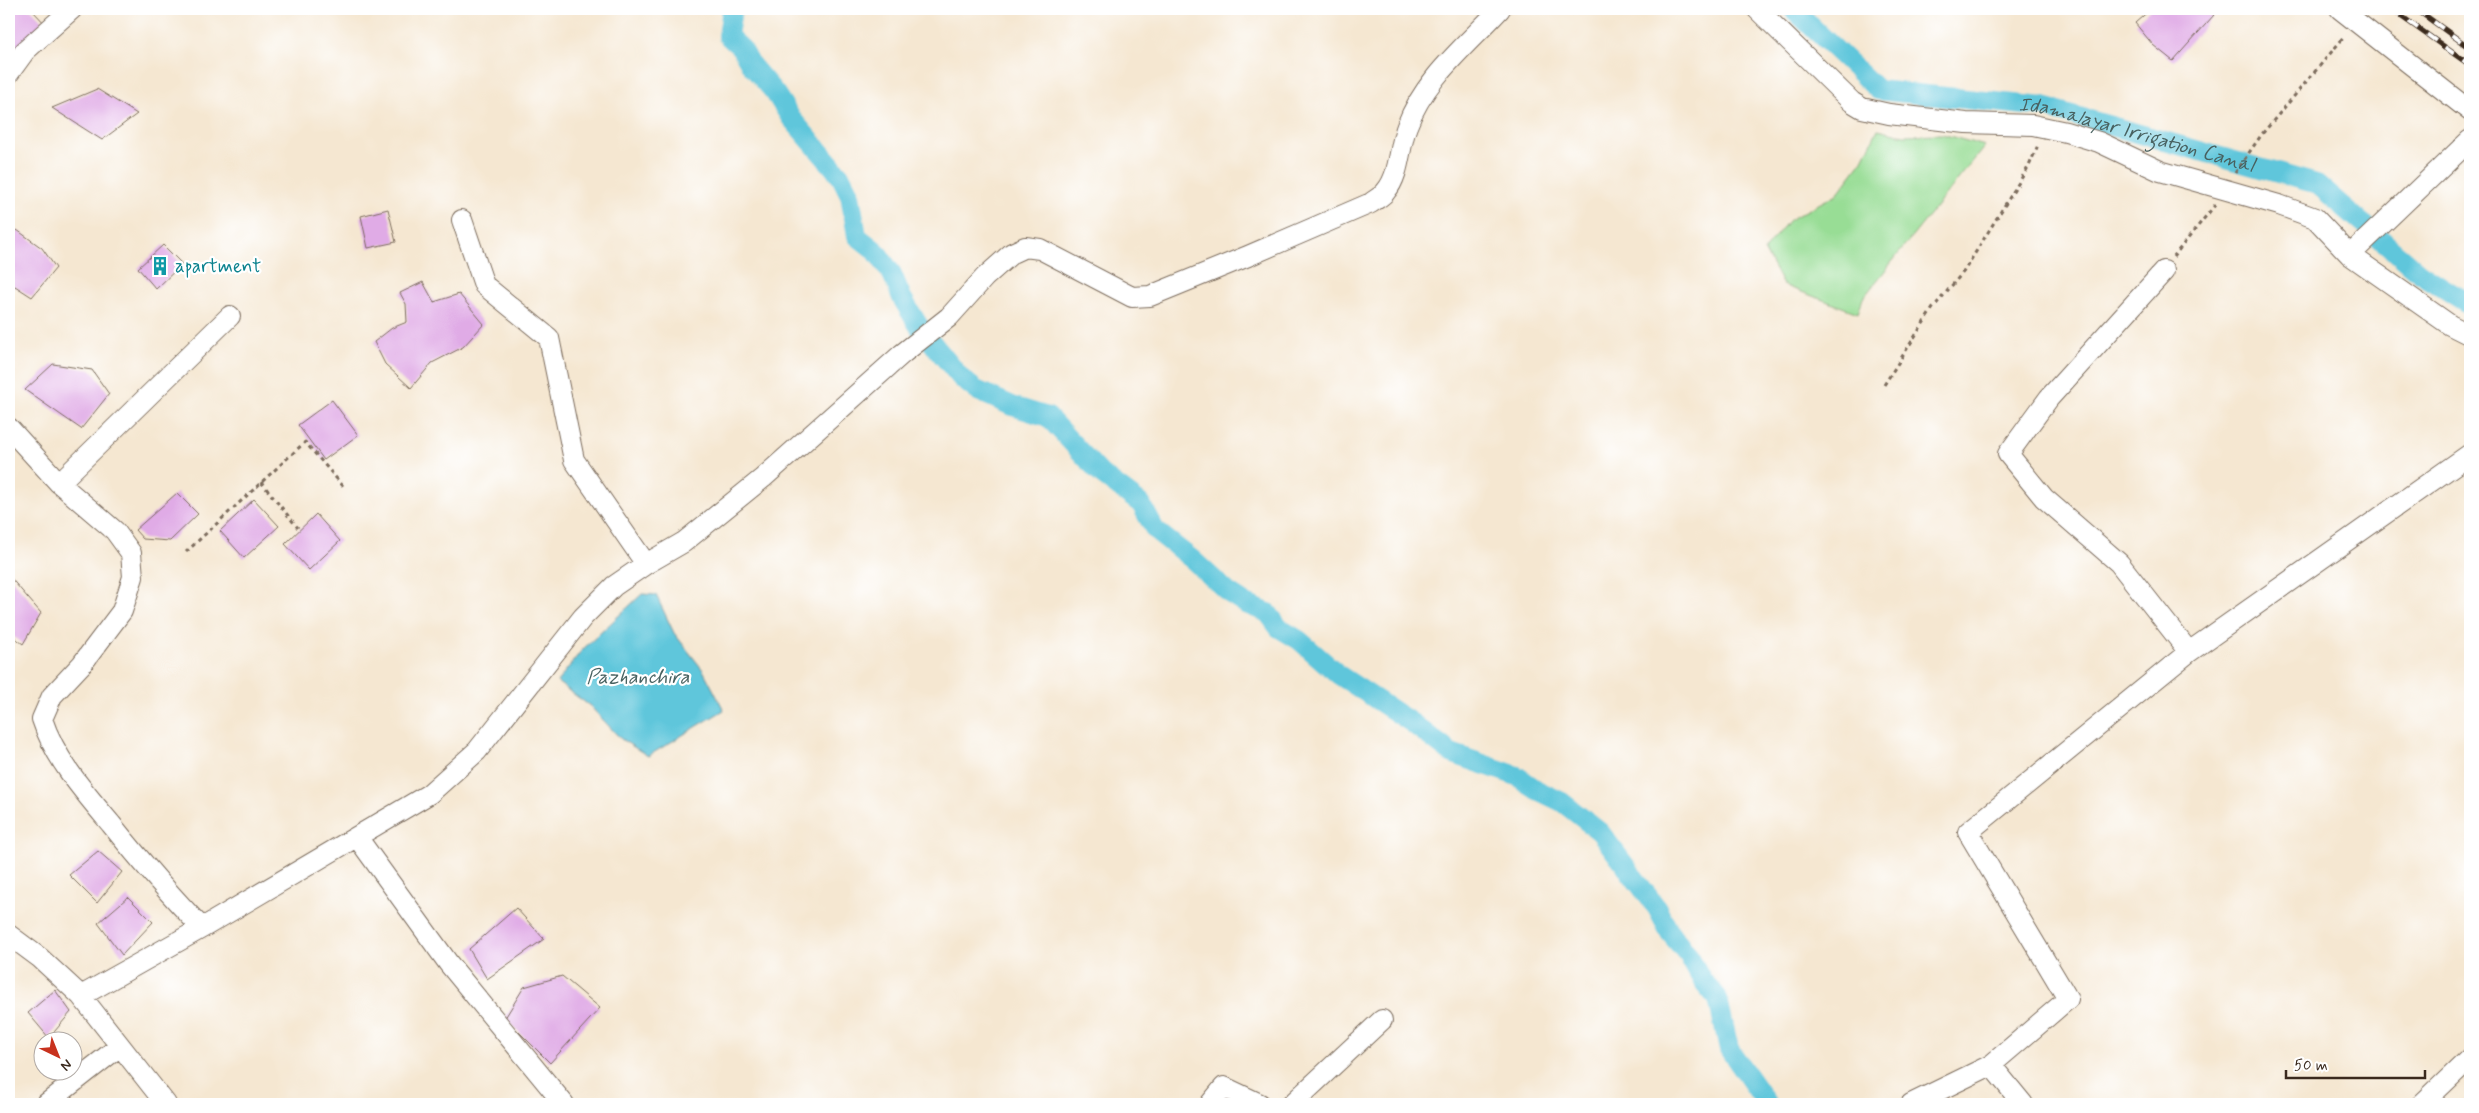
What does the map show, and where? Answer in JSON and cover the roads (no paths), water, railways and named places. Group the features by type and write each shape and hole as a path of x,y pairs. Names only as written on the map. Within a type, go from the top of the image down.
{"street":[{"path":"9,73 25,51 72,9"},
{"path":"81,996 202,928 429,794 477,751 584,617 614,586 646,564 684,542 763,478 920,339 937,327 985,277 1012,253 1025,247 1040,249 1132,296 1150,296 1239,260 1371,202 1386,192 1396,174 1399,149 1408,123 1426,93 1449,61 1500,9"},
{"path":"1757,9 1852,102 1862,108 1915,117 1966,123 2033,126 2066,132 2099,142 2160,171 2228,183 2314,218 2350,255 2450,325 2470,336"},
{"path":"2340,9 2470,111"},
{"path":"2350,255 2470,140"},
{"path":"462,220 484,285 549,338 574,460 646,564"},
{"path":"2164,271 2049,398 2008,454 2044,498 2119,563 2189,652"},
{"path":"59,483 230,316"},
{"path":"9,428 59,483 115,531 132,553 133,577 122,611 82,664 52,696 42,719 49,740 77,783 163,888 202,928"},
{"path":"1911,1104 1991,1065 2068,999 1968,832 2189,652 2470,454"},
{"path":"357,837 454,971 564,1104"},
{"path":"9,935 40,958 81,996 166,1104"},
{"path":"1292,1104 1382,1020"},
{"path":"46,1104 120,1046"},
{"path":"2422,1104 2470,1058"},
{"path":"1991,1065 2023,1104"},
{"path":"1210,1104 1224,1087 1260,1104"}],"water":[{"name":"Pazhanchira","path":"642,594 656,595 674,633 703,670 724,710 648,756 621,739 590,706 557,682 582,650"}],"waterway":[{"path":"732,9 728,36 742,49 751,65 775,93 791,118 840,175 850,195 857,236 876,251 892,274 902,298 920,328 961,378 976,390 1012,406 1048,417 1101,474 1141,504 1155,530 1193,560 1229,593 1246,604 1268,613 1279,628 1299,640 1339,675 1412,723 1451,753 1517,776 1537,790 1562,802 1600,832 1657,908 1670,933 1689,956 1702,980 1718,999 1729,1049 1767,1104"},
{"name":"Idamalayar Irrigation Canal","path":"1793,9 1878,90 2044,107 2317,184 2420,273 2470,305"}],"railway":[{"path":"2391,9 2470,65"},
{"path":"2416,9 2470,48"}],"place":[{"name":"apartment","path":"160,266"}]}
